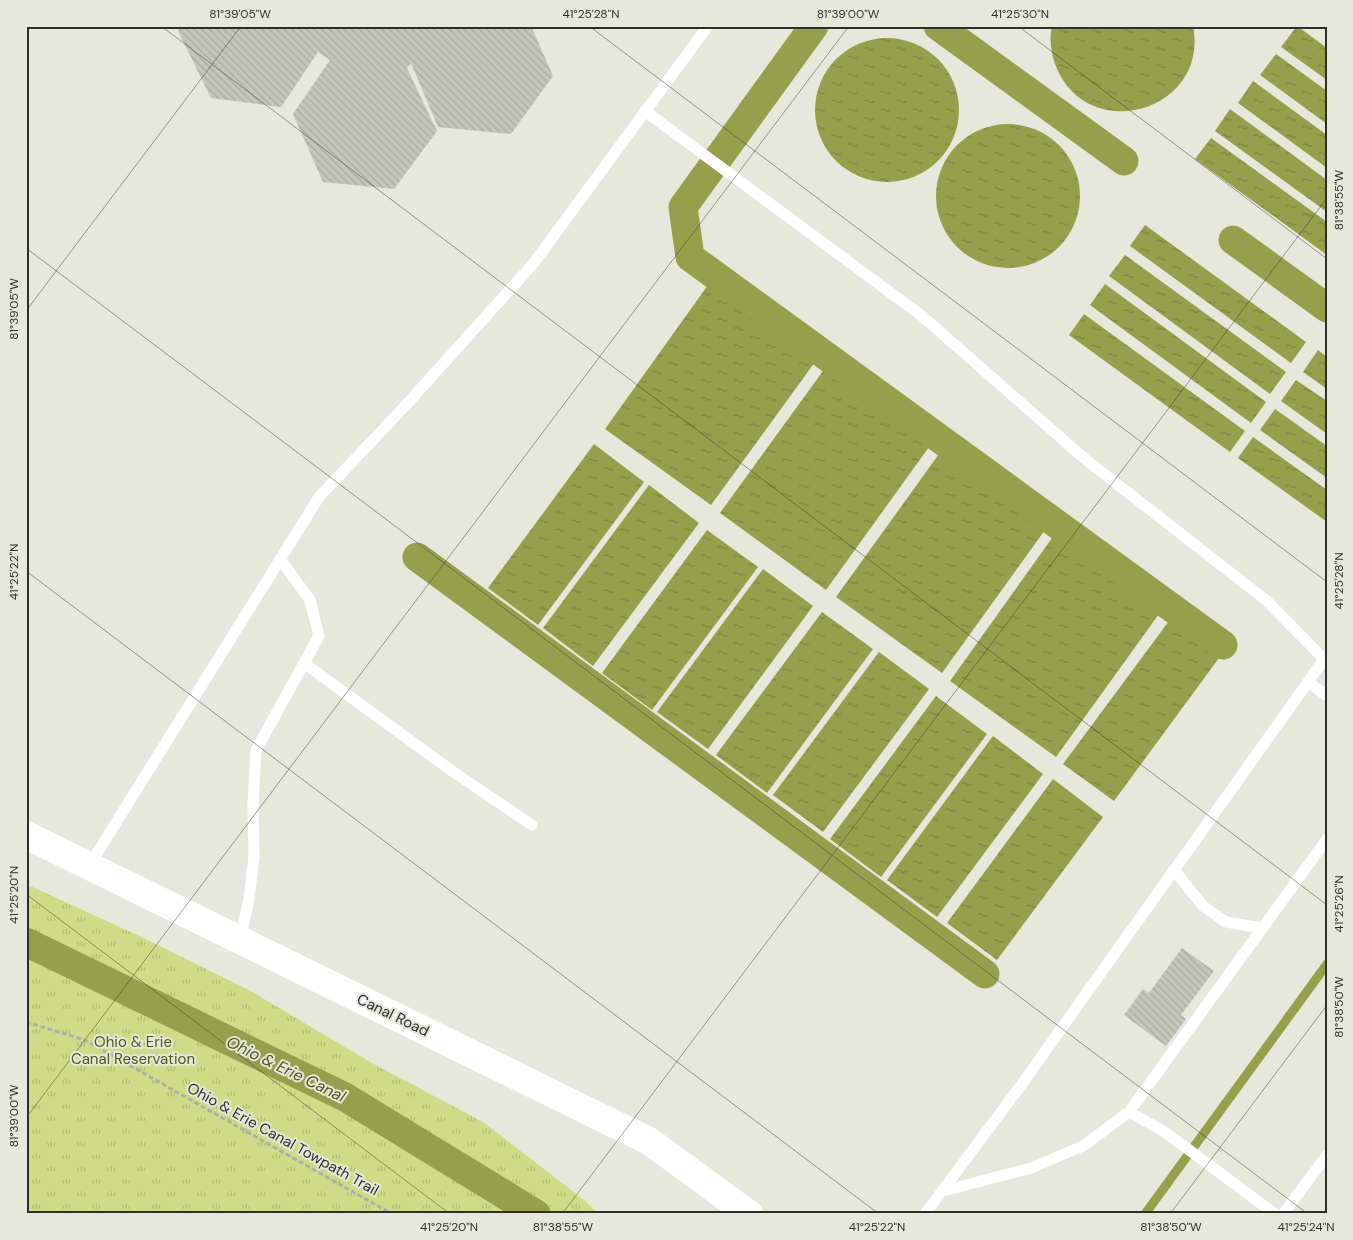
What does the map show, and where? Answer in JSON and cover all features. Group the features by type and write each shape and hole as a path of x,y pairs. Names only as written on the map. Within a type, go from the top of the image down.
{"street":[{"name":"Canal Road","path":"26,835 649,1141 749,1214"}],"lane":[{"path":"89,866 319,497 406,405 533,264 708,26"},
{"path":"645,111 922,316 1085,459 1267,601 1326,658 1019,1088 925,1214"},
{"path":"240,940 249,899 254,856 253,803 256,750 319,636 310,600 280,559"},
{"path":"304,664 452,771 532,825"},
{"path":"1308,682 1327,696"},
{"path":"943,1190 1031,1168 1082,1146 1129,1112 1327,839"},
{"path":"1174,870 1203,906 1226,922 1262,928"},
{"path":"1129,1112 1165,1132 1275,1214"},
{"path":"1283,1214 1327,1155"}],"path":[{"name":"Ohio & Erie Canal Towpath Trail","path":"26,1022 85,1040 392,1214"}],"green space":[{"name":"Ohio & Erie Canal Reservation","path":"26,884 135,934 249,990 370,1062 483,1122 584,1200 599,1214 26,1214"}],"water":[{"path":"1052,26 1193,26 1193,56 1183,80 1165,98 1142,108 1117,111 1092,105 1071,90 1055,64 1051,40"},
{"path":"1297,26 1327,48 1327,80 1281,47"},
{"path":"887,38 901,39 915,44 927,50 938,59 947,70 953,82 958,96 958,124 953,138 947,150 938,161 927,170 915,176 901,181 887,182 873,181 859,176 847,170 836,161 827,150 821,138 816,124 815,110 816,96 821,82 827,70 836,59 847,50 859,44 873,39"},
{"path":"1276,54 1327,91 1327,124 1260,75"},
{"path":"1253,81 1327,135 1327,168 1238,103"},
{"path":"1230,109 1327,180 1327,212 1215,131"},
{"path":"1008,124 1022,125 1036,130 1048,136 1059,145 1068,156 1074,168 1079,182 1079,210 1074,224 1068,236 1059,247 1048,256 1036,262 1022,267 1008,268 994,267 980,262 968,256 957,247 948,236 942,224 937,210 936,196 937,182 942,168 948,156 957,145 968,136 980,130 994,125"},
{"path":"1211,138 1327,222 1327,255 1195,159"},
{"path":"1145,225 1306,342 1291,363 1130,246"},
{"path":"1125,255 1286,372 1270,394 1109,276"},
{"path":"1105,284 1266,402 1251,423 1090,305"},
{"path":"708,285 815,362 711,505 605,429"},
{"path":"1084,314 1245,431 1230,452 1069,335"},
{"path":"1318,350 1327,357 1327,389 1303,372"},
{"path":"823,371 929,447 826,590 720,513"},
{"path":"1296,380 1327,401 1327,434 1281,401"},
{"path":"1275,409 1327,446 1327,478 1260,430"},
{"path":"1253,437 1327,490 1327,522 1238,458"},
{"path":"594,444 644,482 538,625 488,588"},
{"path":"939,454 1045,530 942,673 836,597"},
{"path":"649,485 699,523 593,666 543,628"},
{"path":"707,530 758,567 652,710 602,673"},
{"path":"1052,538 1159,614 1056,757 950,681"},
{"path":"763,569 813,606 708,749 657,712"},
{"path":"822,612 873,649 767,793 716,755"},
{"path":"1169,621 1219,658 1114,801 1063,764"},
{"path":"879,652 929,689 823,832 773,795"},
{"path":"936,696 987,734 881,877 830,839"},
{"path":"993,736 1043,774 937,917 887,880"},
{"path":"1053,779 1103,817 997,960 947,923"}],"building":[{"path":"181,26 531,26 553,76 511,134 438,127 411,63 407,68 437,131 394,189 323,182 293,114 330,60 318,52 281,107 211,98 178,31"},
{"path":"1182,948 1214,971 1181,1015 1186,1019 1166,1046 1124,1015 1143,989 1149,993"}],"waterway":[{"path":"814,26 683,207 690,257 1223,645"},
{"path":"938,26 1124,161"},
{"path":"1233,240 1327,308"},
{"path":"417,557 985,974"},
{"name":"Ohio & Erie Canal","path":"26,942 345,1097 536,1214"},
{"path":"1145,1214 1327,964"}]}
